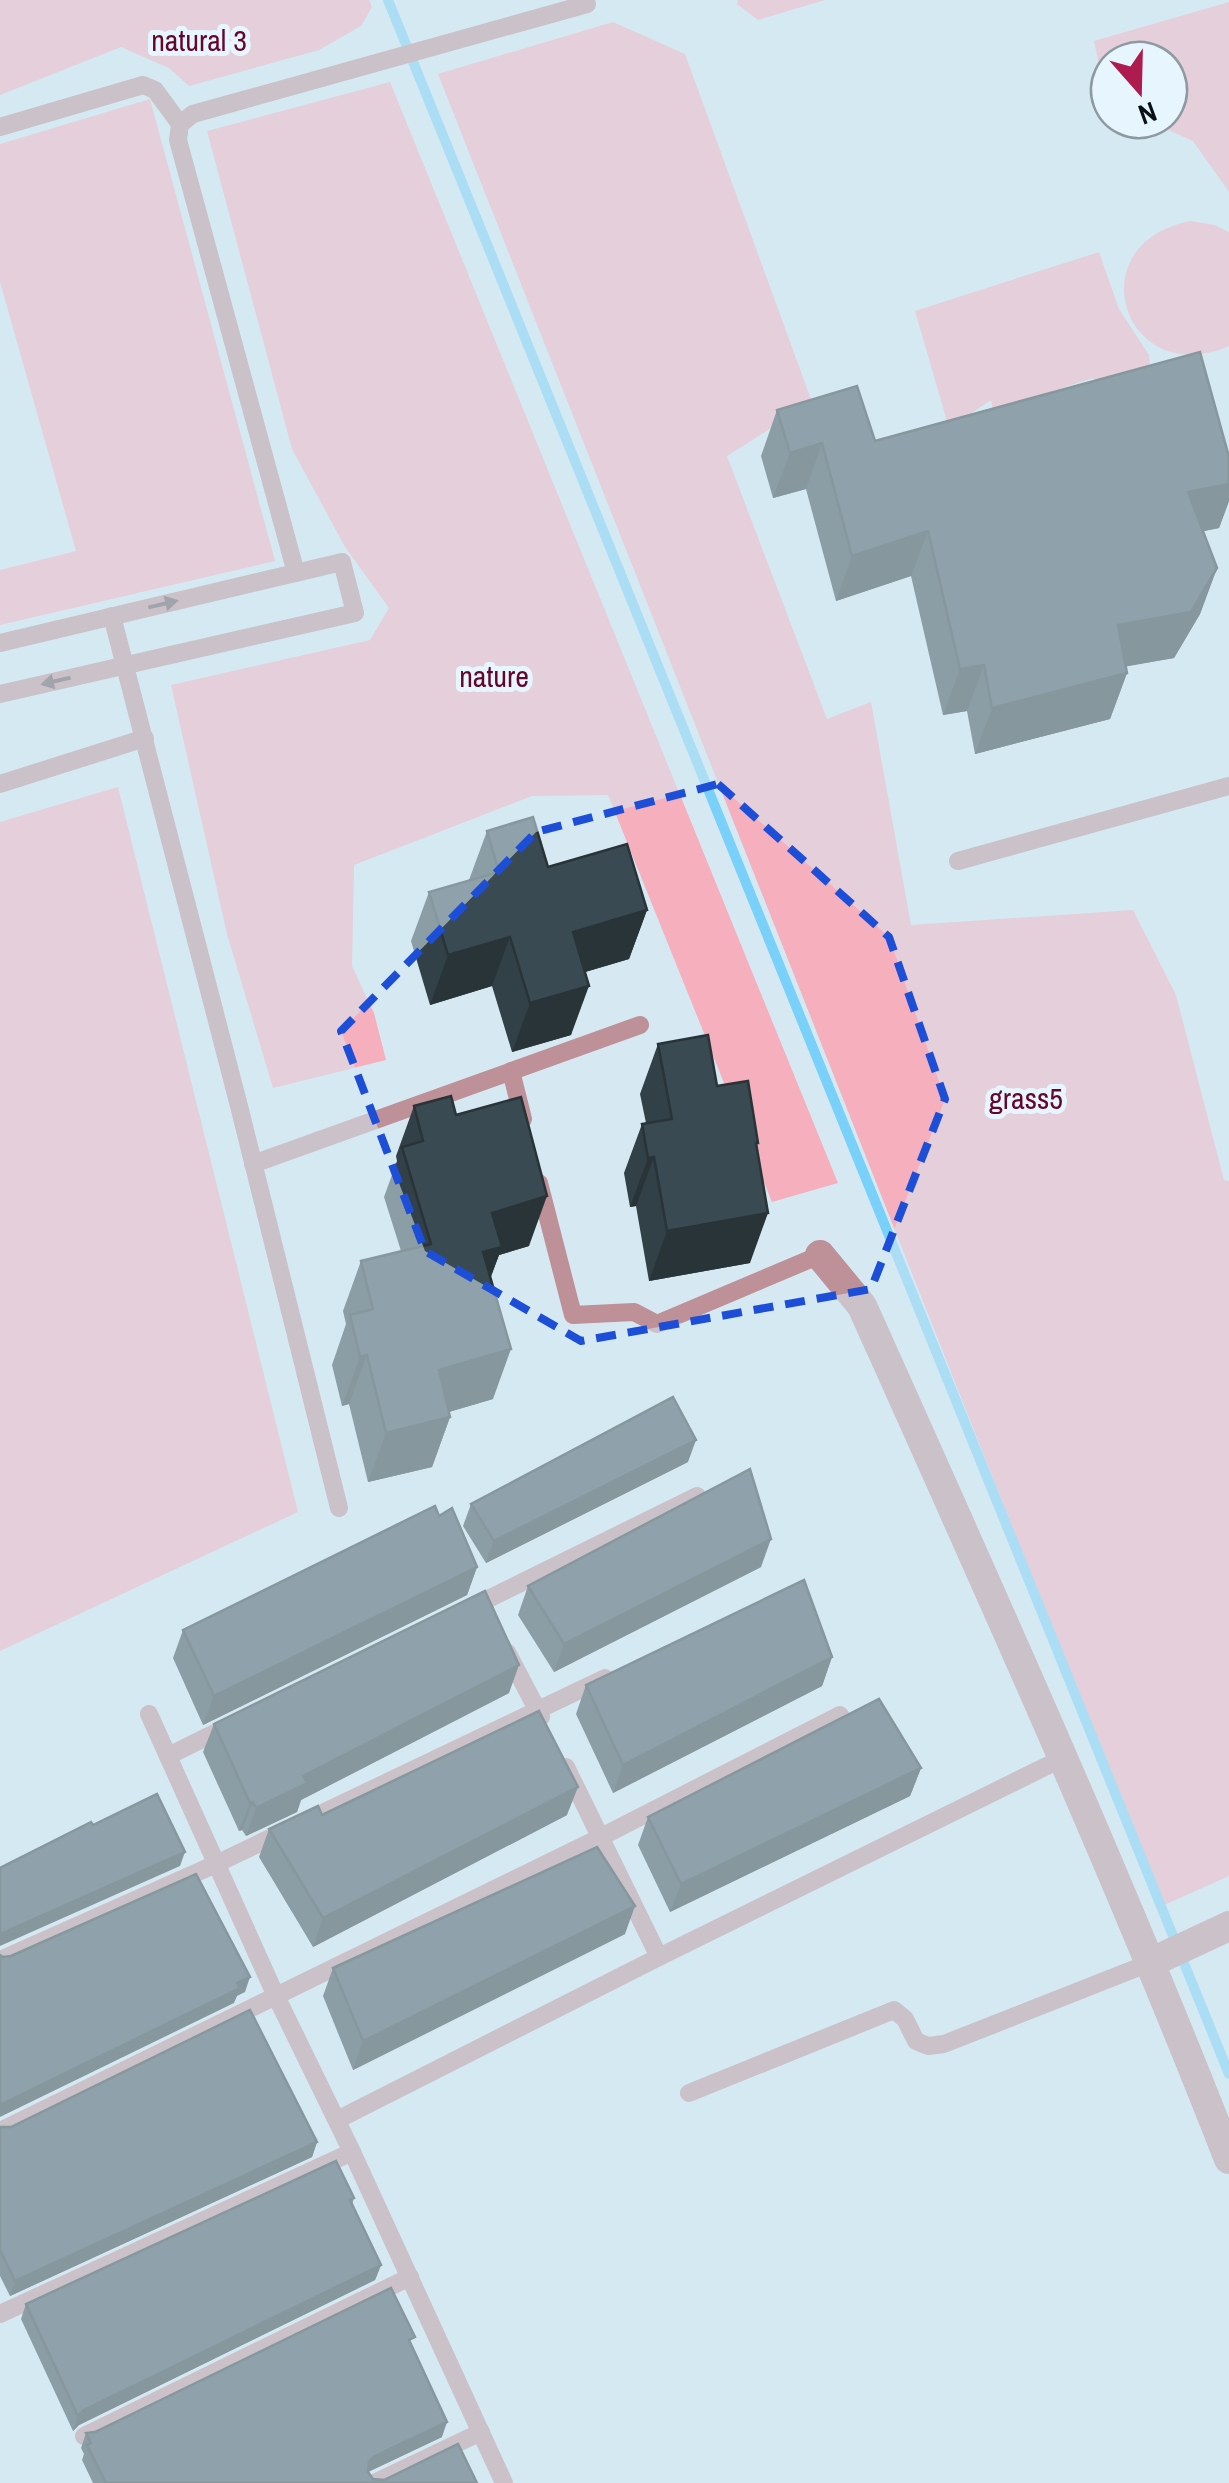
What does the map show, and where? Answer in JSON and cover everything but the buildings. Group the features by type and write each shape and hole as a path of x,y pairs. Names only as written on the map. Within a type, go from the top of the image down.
{"street":[{"path":"820,1255 862,1306 1065,1757 1152,1962 1229,2159"},
{"path":"1152,1962 1229,1926"}],"lane":[{"path":"180,124 193,114 587,4"},
{"path":"0,127 143,85 155,90 180,124 178,140 296,573"},
{"path":"0,643 342,562 356,613 0,694"},
{"path":"112,616 254,1164 338,1508"},
{"path":"0,784 145,738"},
{"path":"958,861 1229,786"},
{"path":"254,1164 640,1025"},
{"path":"511,1071 572,1315 634,1312 657,1324 820,1255"},
{"path":"446,1620 489,1618 696,1496"},
{"path":"489,1618 659,1957"},
{"path":"0,1960 216,1864 626,1668"},
{"path":"150,1714 275,1994 504,2483"},
{"path":"0,2131 600,1838 840,1715"},
{"path":"168,1756 238,1722"},
{"path":"337,2120 1065,1757"},
{"path":"688,2093 879,2014 894,2010 905,2019 916,2042 928,2046 944,2044 1152,1962"},
{"path":"0,2314 352,2152"},
{"path":"84,2436 410,2277"},
{"path":"374,2483 481,2432"}],"highlighted area":[{"path":"718,784 889,937 945,1099 871,1289 581,1341 425,1251 341,1031 536,832"}],"green space":[{"name":"natural 3","path":"0,0 369,0 372,7 361,26 319,50 189,86 169,68 121,47 0,95"},
{"path":"738,0 825,0 758,20 737,4"},
{"path":"1229,2 1229,192 1189,139 1189,40 1097,40"},
{"name":"grass5","path":"613,22 685,54 812,402 727,456 827,719 871,702 911,925 1133,910 1176,995 1224,1180 1229,1181 1229,1876 1162,1906 438,74"},
{"name":"nature","path":"390,82 838,1183 772,1202 608,795 532,796 354,865 352,966 374,1013 386,1060 273,1088 227,934 171,685 370,640 389,608 345,547 292,449 207,131"},
{"path":"150,99 275,561 0,625 0,570 76,551 0,282 0,144"},
{"path":"1191,221 1229,232 1229,346 1192,355 1162,349 1140,332 1127,309 1124,282 1133,256 1155,235"},
{"path":"1099,252 1119,309 1149,355 1150,368 1101,387 1093,378 1024,400 1025,415 995,420 991,400 949,428 915,311"},
{"path":"118,787 298,1512 0,1651 0,822"}],"waterway":[{"path":"388,0 1229,2074"}]}
